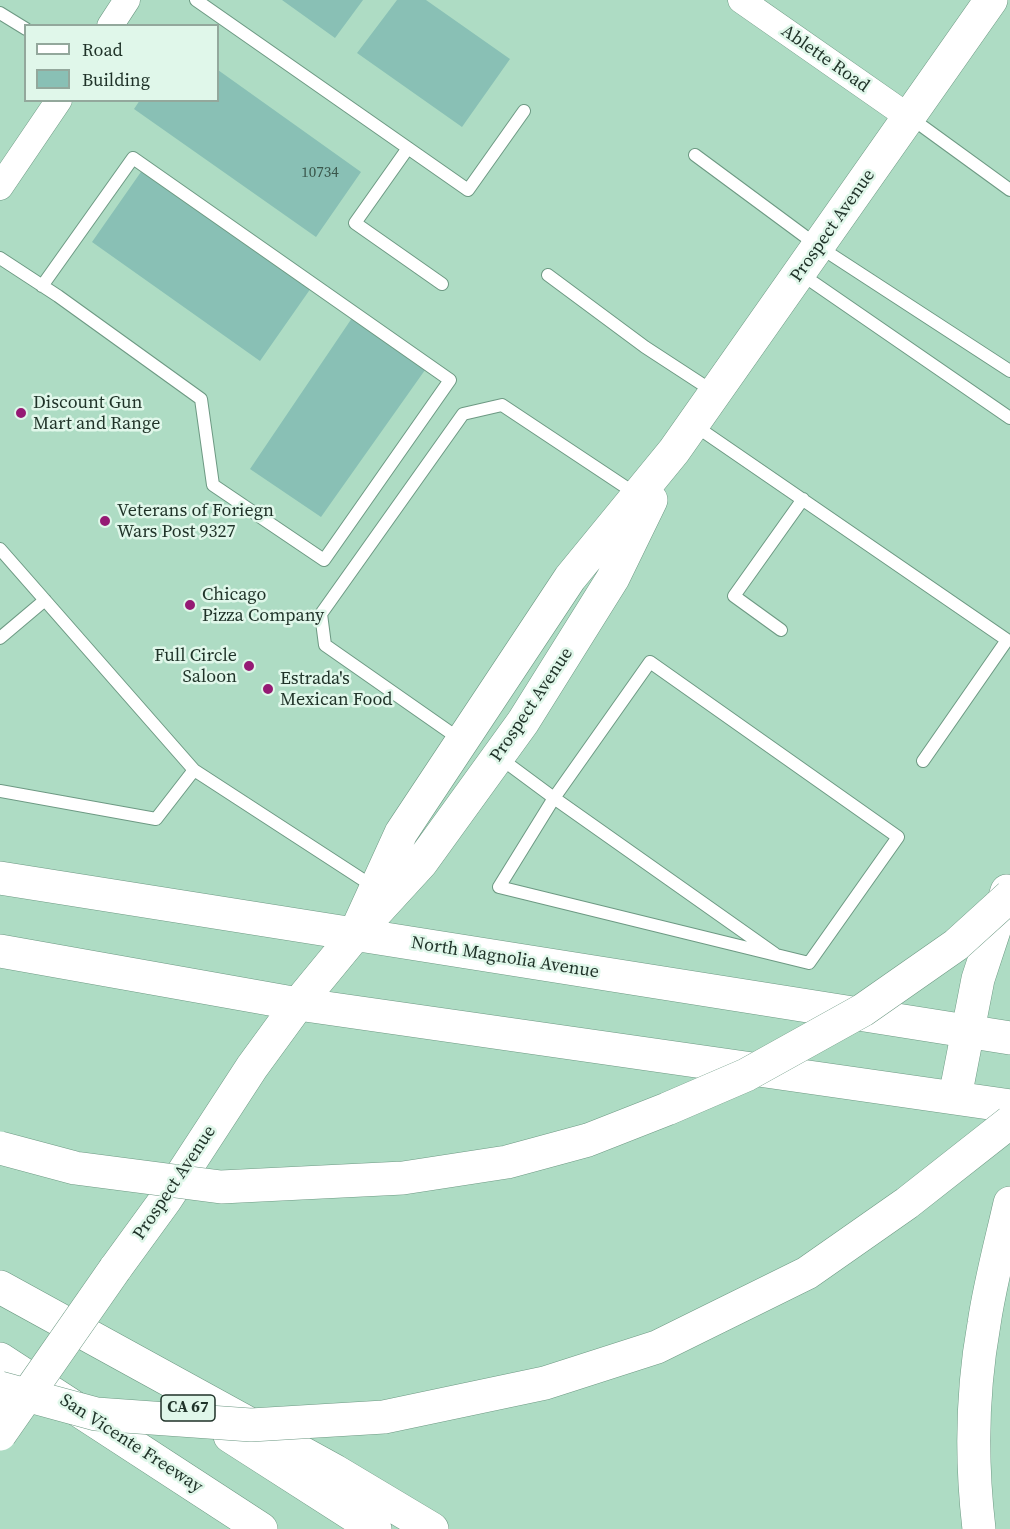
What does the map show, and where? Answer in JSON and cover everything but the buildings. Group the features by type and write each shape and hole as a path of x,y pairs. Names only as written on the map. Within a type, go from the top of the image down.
{"main road":[{"name":"Prospect Avenue","path":"354,936 401,832 570,578 643,499 674,451 991,0"},
{"name":"Prospect Avenue","path":"0,1434 166,1198 252,1067 298,1004 354,936 421,863 523,722 613,578 643,499"},
{"name":"North Magnolia Avenue","path":"0,879 1010,1038"},
{"path":"955,1097 978,980 1010,881"},
{"path":"0,1148 75,1168 221,1186 402,1178 507,1162 588,1140 746,1075 863,1010 956,945 1010,896"},
{"path":"0,951 298,1004 1010,1106"},
{"path":"0,1388 96,1414 251,1425 384,1417 545,1383 657,1347 807,1273 907,1203 1010,1122"},
{"path":"979,1529 973,1423 984,1324 1010,1203"},
{"path":"0,1288 335,1471 432,1529"},
{"name":"CA 67","path":"0,1288 375,1529"},
{"name":"San Vicente Freeway","path":"0,1359 261,1529"}],"street":[{"path":"111,24 127,0"},
{"name":"Ablette Road","path":"741,0 910,117"},
{"path":"1005,0 1010,4"},
{"path":"0,187 58,102"}],"lane":[{"path":"196,0 468,190 524,111"},
{"path":"0,13 24,28"},
{"path":"910,117 1010,190"},
{"path":"408,148 355,223 442,284"},
{"path":"695,155 818,246 1010,371"},
{"path":"0,258 201,399 213,485 324,560 450,380 133,158 42,286"},
{"path":"800,273 1010,418"},
{"path":"548,275 645,347 715,393"},
{"path":"462,741 326,645 321,614 463,414 502,405 643,499"},
{"path":"693,424 1009,638 924,761"},
{"path":"781,630 734,596 803,499"},
{"path":"0,549 194,770 376,889"},
{"path":"0,638 45,600"},
{"path":"650,662 898,837 809,963 499,887 554,798 650,662"},
{"path":"498,757 775,954"},
{"path":"0,791 156,819 194,770"}],"place":[{"name":"Discount Gun Mart and Range","path":"21,413"},
{"name":"Veterans of Foriegn Wars Post 9327","path":"105,521"},
{"name":"Chicago Pizza Company","path":"190,605"},
{"name":"Full Circle Saloon","path":"249,666"},
{"name":"Estrada's Mexican Food","path":"268,689"}]}
